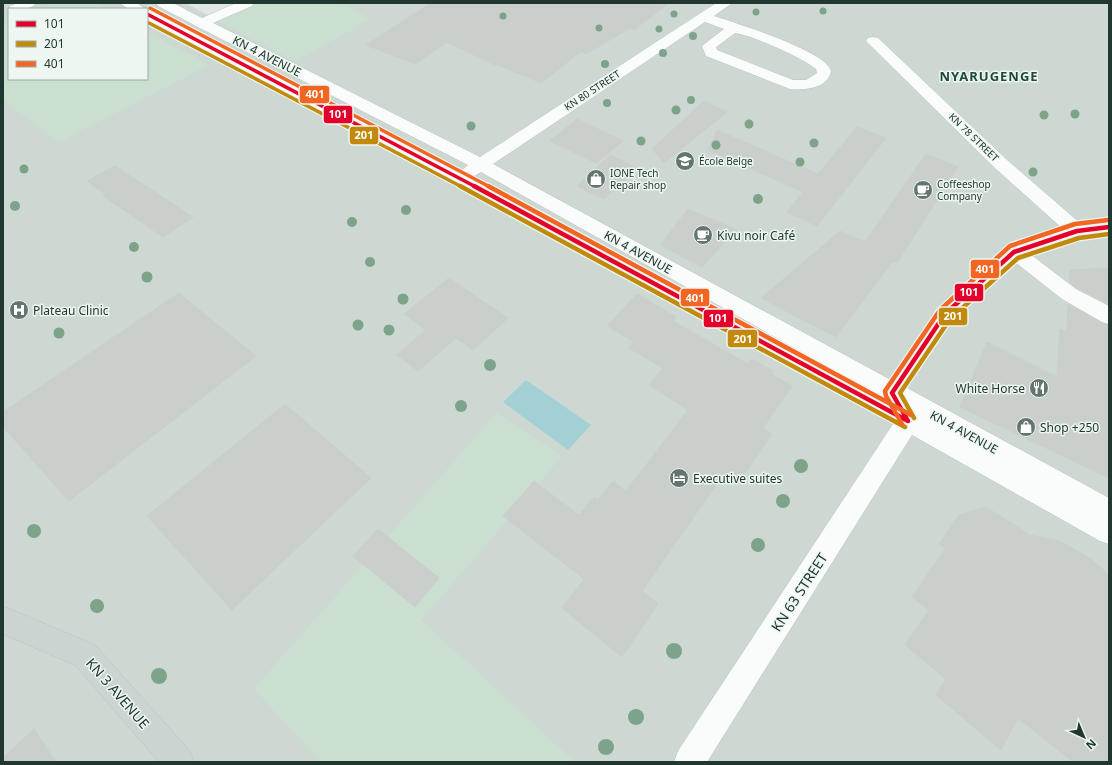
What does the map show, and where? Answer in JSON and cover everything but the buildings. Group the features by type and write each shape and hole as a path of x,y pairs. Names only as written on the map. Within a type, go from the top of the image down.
{"main road":[{"name":"KN 3 AVENUE","path":"3,620 85,655 179,762"}],"street":[{"path":"18,8 30,3"},
{"path":"127,3 136,8"},
{"name":"KN 4 AVENUE","path":"163,3 480,164 892,393 1109,511"},
{"path":"201,23 246,3"},
{"name":"KN 80 STREET","path":"460,178 725,3"},
{"name":"KN 4 AVENUE","path":"148,15 460,178 1109,532"},
{"path":"704,17 737,29 798,52 815,60 823,67 824,73 819,80 812,84 803,86 790,84 711,53 709,46 731,30 737,29"},
{"name":"KN 78 STREET","path":"873,41 1001,164 1076,231"},
{"path":"908,421 892,393 945,314 1014,252 1076,231 1109,227"},
{"path":"1014,252 1069,294 1109,316"},
{"name":"KN 63 STREET","path":"689,762 908,421"}],"shaded area":[{"path":"3,3 185,3 229,26 268,3 1109,3 1109,762 3,762"}],"green space":[{"path":"53,3 94,3 103,8 41,8"},
{"path":"252,3 340,3 371,19 295,61 215,20"},
{"path":"8,22 8,80 148,80 148,33 209,65 59,142 3,100 3,24"},
{"path":"497,413 562,456 421,620 575,762 322,762 254,689"}],"water":[{"path":"526,380 591,425 568,450 503,402"}],"transit line":[{"name":"401","path":"150,8 463,172 911,415"},
{"name":"101","path":"148,15 460,178 908,421"},
{"name":"201","path":"148,23 457,184 905,427"},
{"name":"401","path":"902,424 886,396 885,391 940,310 1010,246 1075,224 1108,220"},
{"name":"101","path":"908,421 892,393 945,314 1014,252 1077,231 1109,227"},
{"name":"201","path":"914,418 900,393 950,319 1018,258 1079,238 1109,234"}],"place":[{"name":"École Belge","path":"685,161"},
{"name":"IONE Tech Repair shop","path":"596,179"},
{"name":"Coffeeshop Company","path":"923,190"},
{"name":"Kivu noir Café","path":"703,235"},
{"name":"Plateau Clinic","path":"19,310"},
{"name":"White Horse","path":"1039,388"},
{"name":"Shop +250","path":"1026,427"},
{"name":"Executive suites","path":"679,478"}],"district":[{"name":"NYARUGENGE","path":"989,76"}]}
